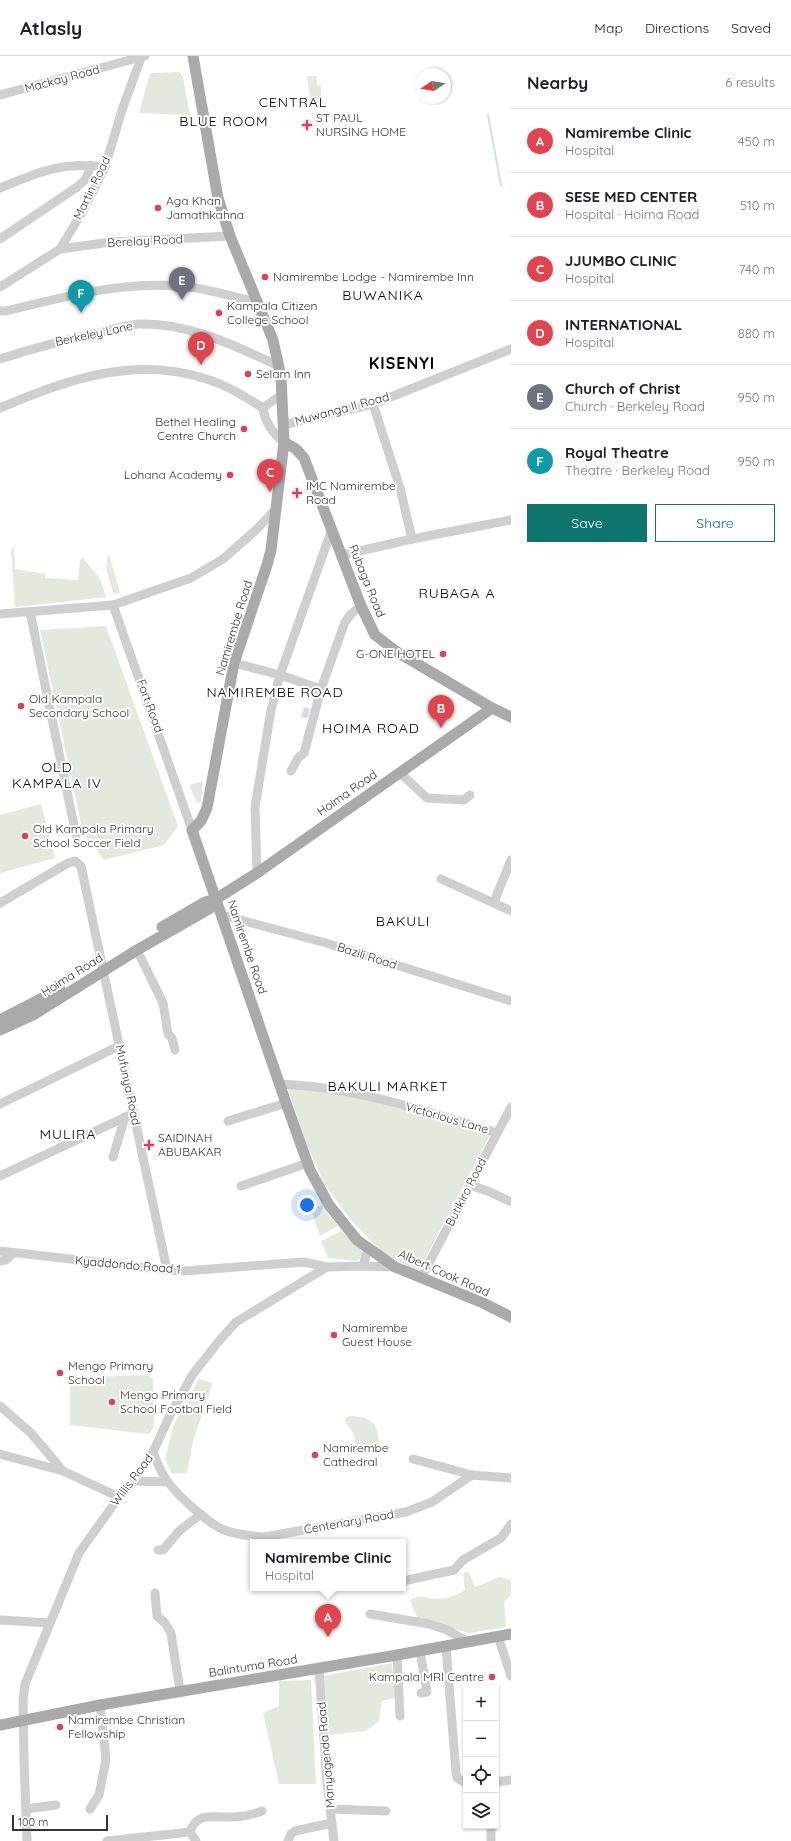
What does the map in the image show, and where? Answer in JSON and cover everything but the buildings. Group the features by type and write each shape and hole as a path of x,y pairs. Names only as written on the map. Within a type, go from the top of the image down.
{"main road":[{"name":"Namirembe Road","path":"193,56 218,198 230,236 259,302 273,340 279,366 284,442 268,565 234,663 207,808 201,821 192,830 286,1103 317,1186 348,1231 368,1249"},
{"name":"Rubaga Road","path":"284,442 296,449 304,458 361,606 372,629 381,640 397,652 492,708 511,717"},
{"name":"Hoima Road","path":"103,968 205,902 216,899 257,873 492,708"},
{"name":"Hoima Road","path":"1,1021 137,950 208,909 216,899"},
{"name":"Albert Cook Road","path":"368,1249 395,1267 483,1303 511,1317"},
{"name":"Balintuma Road","path":"0,1725 100,1705 397,1655 511,1634"}],"street":[{"name":"Mackay Road","path":"0,96 144,57"},
{"name":"Martin Road","path":"0,287 60,249 83,211 105,167 122,110 144,57"},
{"path":"0,188 64,165 91,165 105,167"},
{"path":"0,239 77,187 86,179 91,165"},
{"name":"Berelay Road","path":"60,249 111,242 230,236"},
{"path":"0,310 6,311 72,295 124,287 178,286 259,302"},
{"name":"Berkeley Lane","path":"0,359 54,342 128,325 140,324 170,327 196,332 229,344 279,366"},
{"name":"Muwanga II Road","path":"283,425 373,404 511,349"},
{"path":"0,408 60,385 91,376 127,370 152,368 204,378 241,394 263,408 271,430 284,442"},
{"path":"263,408 282,394"},
{"path":"373,404 400,488 412,539"},
{"path":"0,614 113,605 191,578 206,570 234,550 276,509"},
{"path":"342,555 412,539 511,520"},
{"path":"257,873 255,806 271,710 280,675 332,529"},
{"name":"Fort Road","path":"113,605 192,830"},
{"path":"291,771 298,758 304,753 321,689 345,622 351,614 361,606"},
{"path":"30,612 76,835"},
{"path":"234,663 280,675 321,689"},
{"path":"399,772 427,798 464,800 470,795"},
{"path":"185,808 201,821"},
{"path":"494,902 511,860"},
{"name":"Mufunya Road","path":"0,903 68,863 75,861 83,870 119,1046 130,1115 167,1270"},
{"path":"441,879 494,902 511,912"},
{"name":"Bazili Road","path":"222,915 326,943 511,1001"},
{"path":"137,950 163,1004 168,1034 172,1038 175,1050"},
{"path":"0,1104 119,1046"},
{"name":"Victorious Lane","path":"280,1084 312,1086 357,1094 497,1133"},
{"path":"228,1121 286,1103"},
{"name":"Butikiro Road","path":"421,1278 511,1107"},
{"path":"113,1157 130,1115"},
{"path":"0,1176 130,1115"},
{"path":"241,1186 308,1163"},
{"path":"470,1185 511,1202"},
{"path":"363,1266 368,1249"},
{"name":"Kyaddondo Road 1","path":"0,1251 184,1271 304,1262 327,1267"},
{"path":"0,1261 6,1260 13,1253"},
{"name":"Willis Road","path":"27,1841 24,1684 78,1553 119,1496 134,1481 153,1452 171,1413 193,1374 236,1322 327,1267 395,1267"},
{"path":"0,1406 31,1433 63,1471"},
{"name":"Centenary Road","path":"153,1452 158,1465 168,1482 201,1514 223,1530 233,1533 264,1537 406,1512 432,1502 472,1476"},
{"path":"0,1454 63,1471 119,1496"},
{"path":"413,1459 472,1476 511,1478"},
{"path":"134,1481 168,1482"},
{"path":"158,1550 163,1550 180,1531 201,1514"},
{"path":"406,1580 454,1570 463,1560 501,1538 511,1524"},
{"path":"155,1593 156,1616 169,1627 173,1641 180,1691"},
{"path":"370,1614 429,1624 447,1630 468,1642"},
{"path":"0,1620 50,1623"},
{"path":"498,1636 511,1676"},
{"path":"446,1646 456,1773 457,1778 463,1781"},
{"path":"420,1651 427,1692 421,1693"},
{"path":"397,1655 400,1716"},
{"name":"Manyagenda Road","path":"319,1668 330,1809 334,1841"},
{"path":"90,1809 99,1795 106,1759 100,1705"},
{"path":"0,1732 12,1722"},
{"path":"499,1782 511,1780"},
{"path":"26,1810 56,1804"},
{"path":"330,1809 386,1811"},
{"path":"196,1841 190,1832 192,1824 199,1818 212,1816 231,1818 262,1811"},
{"path":"288,1841 291,1834 295,1831 332,1823"},
{"path":"490,1829 491,1841"},
{"path":"107,1841 190,1832"}],"shaded area":[{"path":"179,72 183,77 190,115 139,113 150,73"},
{"path":"307,76 317,76 317,85 321,86 321,96 316,100 310,98"},
{"path":"14,546 15,569 45,574 45,578 78,580 80,560 83,558 100,579 106,597 15,607 11,550"},
{"path":"109,554 120,593 114,594 108,574 106,564"},
{"path":"106,626 178,826 164,845 104,860 83,833 40,630"},
{"path":"203,781 201,801 197,803 189,785"},
{"name":"Old Kampala Primary School Soccer Field","path":"41,804 55,858 0,873 0,815"},
{"path":"299,1088 361,1097 490,1135 418,1272 382,1252 350,1219 325,1185 306,1143 288,1089"},
{"path":"323,1205 330,1217 338,1226 320,1236 311,1209"},
{"path":"341,1231 363,1252 363,1258 356,1261 328,1258 321,1241"},
{"name":"Mengo Primary School Footbal Field","path":"147,1375 153,1379 154,1427 149,1434 70,1425 70,1378"},
{"path":"199,1379 213,1383 193,1441 187,1473 172,1474 165,1459 174,1424"},
{"path":"352,1416 366,1419 374,1424 378,1433 380,1447 356,1450 354,1434 345,1422 346,1417"},
{"path":"468,1571 475,1587 500,1577 511,1580 511,1595 504,1602 506,1627 469,1633 418,1619 410,1601 416,1597 438,1599 451,1597 458,1594 465,1590 463,1574"},
{"path":"392,1663 395,1698 382,1701 379,1721 366,1731 328,1735 324,1676"},
{"path":"311,1680 316,1784 279,1784 263,1713 279,1706 279,1681"}],"water":[{"path":"304,707 310,709 307,718 301,717"}],"waterway":[{"path":"488,115 501,185"}],"place":[{"name":"ST PAUL NURSING HOME","path":"307,125"},
{"name":"Aga Khan Jamathkahna","path":"158,208"},
{"name":"Namirembe Lodge - Namirembe Inn","path":"265,277"},
{"name":"Church of Christ","path":"182,300"},
{"name":"Royal Theatre","path":"81,313"},
{"name":"Kampala Citizen College School","path":"219,313"},
{"name":"INTERNATIONAL","path":"201,365"},
{"name":"Selam Inn","path":"248,374"},
{"name":"Bethel Healing Centre Church","path":"244,429"},
{"name":"Lohana Academy","path":"230,475"},
{"name":"JJUMBO CLINIC","path":"270,492"},
{"name":"IMC Namirembe Road","path":"297,493"},
{"name":"G-ONE HOTEL","path":"443,654"},
{"name":"Old Kampala Secondary School","path":"21,706"},
{"name":"SESE MED CENTER","path":"441,728"},
{"name":"Old Kampala Primary School Soccer Field","path":"25,836"},
{"name":"SAIDINAH ABUBAKAR","path":"149,1145"},
{"name":"Namirembe Guest House","path":"334,1335"},
{"name":"Mengo Primary School","path":"60,1373"},
{"name":"Mengo Primary School Footbal Field","path":"112,1402"},
{"name":"Namirembe Cathedral","path":"315,1455"},
{"name":"Namirembe Clinic","path":"328,1637"},
{"name":"Kampala MRI Centre","path":"492,1677"},
{"name":"Namirembe Christian Fellowship","path":"60,1727"}],"district":[{"name":"CENTRAL","path":"293,102"},
{"name":"BLUE ROOM","path":"224,121"},
{"name":"BUWANIKA","path":"383,295"},
{"name":"KISENYI","path":"402,363"},
{"name":"RUBAGA A","path":"457,593"},
{"name":"NAMIREMBE ROAD","path":"275,692"},
{"name":"HOIMA ROAD","path":"371,728"},
{"name":"OLD KAMPALA IV","path":"57,776"},
{"name":"BAKULI","path":"403,921"},
{"name":"BAKULI MARKET","path":"388,1086"},
{"name":"MULIRA","path":"68,1134"}]}
